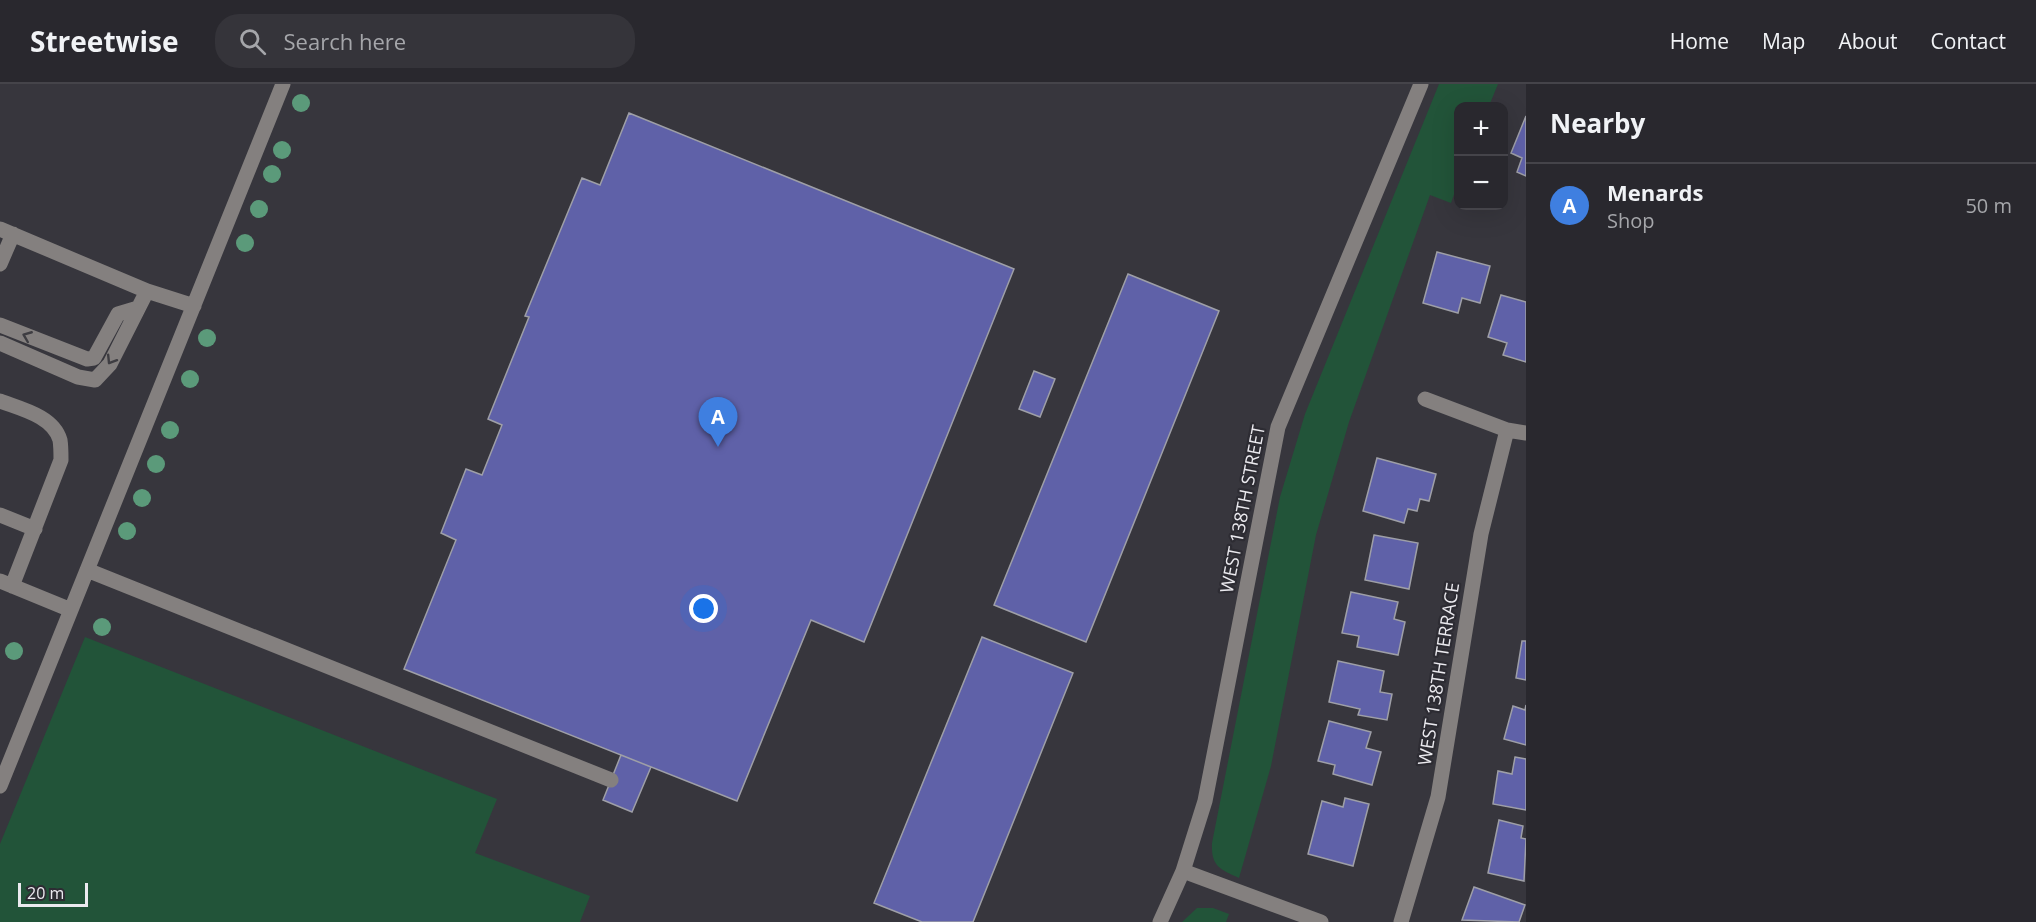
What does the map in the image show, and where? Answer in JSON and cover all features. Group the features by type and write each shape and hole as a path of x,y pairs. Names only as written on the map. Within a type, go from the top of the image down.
{"street":[{"path":"1,781 284,84"},
{"name":"WEST 138TH STREET","path":"1160,922 1183,871 1205,801 1278,427 1421,84"},
{"path":"0,264 7,232 147,291 194,306"},
{"path":"0,343 78,377 95,380 110,364 147,291"},
{"path":"0,325 87,359 94,358 99,351 118,314 138,308"},
{"path":"1425,399 1507,430 1526,434"},
{"path":"0,401 33,414 50,424 60,440 61,460 36,529 6,584 71,610"},
{"name":"WEST 138TH TERRACE","path":"1401,922 1438,797 1481,534 1507,430"},
{"path":"0,515 36,529"},
{"path":"87,570 611,780"},
{"path":"1183,871 1321,922"}],"green space":[{"path":"1439,84 1498,84 1491,102 1454,102 1454,194 1451,203 1430,195 1349,422 1316,535 1271,766 1239,878 1218,866 1213,857 1212,843 1280,497 1305,414"},
{"path":"85,637 497,799 475,853 590,896 580,922 0,922 0,844"},
{"path":"1197,908 1213,908 1229,914 1226,922 1182,922"}],"building":[{"path":"629,113 1014,269 864,642 811,620 737,801 404,669 456,540 441,533 466,469 482,475 502,425 488,419 529,317 525,316 582,178 600,185"},
{"path":"1526,116 1526,176 1517,172 1522,158 1511,153"},
{"path":"1437,252 1490,266 1480,303 1462,298 1458,313 1423,303"},
{"path":"1128,274 1219,311 1086,642 994,605"},
{"path":"1501,295 1526,302 1526,362 1503,355 1507,343 1488,337"},
{"path":"1034,371 1055,379 1040,417 1019,409"},
{"path":"1377,458 1436,474 1429,501 1420,499 1417,511 1408,509 1404,523 1363,511"},
{"path":"1374,535 1418,543 1409,589 1365,580"},
{"path":"1351,592 1398,602 1394,619 1405,622 1398,655 1357,647 1359,636 1342,633"},
{"path":"982,637 1073,673 973,922 922,922 874,903"},
{"path":"1522,641 1526,641 1526,680 1516,678"},
{"path":"1338,661 1384,671 1380,692 1392,694 1387,720 1358,715 1360,709 1329,702"},
{"path":"1526,705 1526,745 1504,739 1513,706 1525,710"},
{"path":"1329,721 1371,732 1366,748 1381,752 1372,785 1333,774 1335,765 1318,761"},
{"path":"621,755 651,767 632,812 603,800"},
{"path":"1515,757 1526,759 1526,810 1493,804 1498,771 1512,774"},
{"path":"1345,798 1369,804 1353,866 1308,854 1322,801 1343,807"},
{"path":"1499,820 1523,826 1521,838 1526,839 1524,881 1488,873"},
{"path":"1474,887 1525,905 1519,922 1462,920"}],"place":[{"name":"Menards","path":"718,447"}]}
